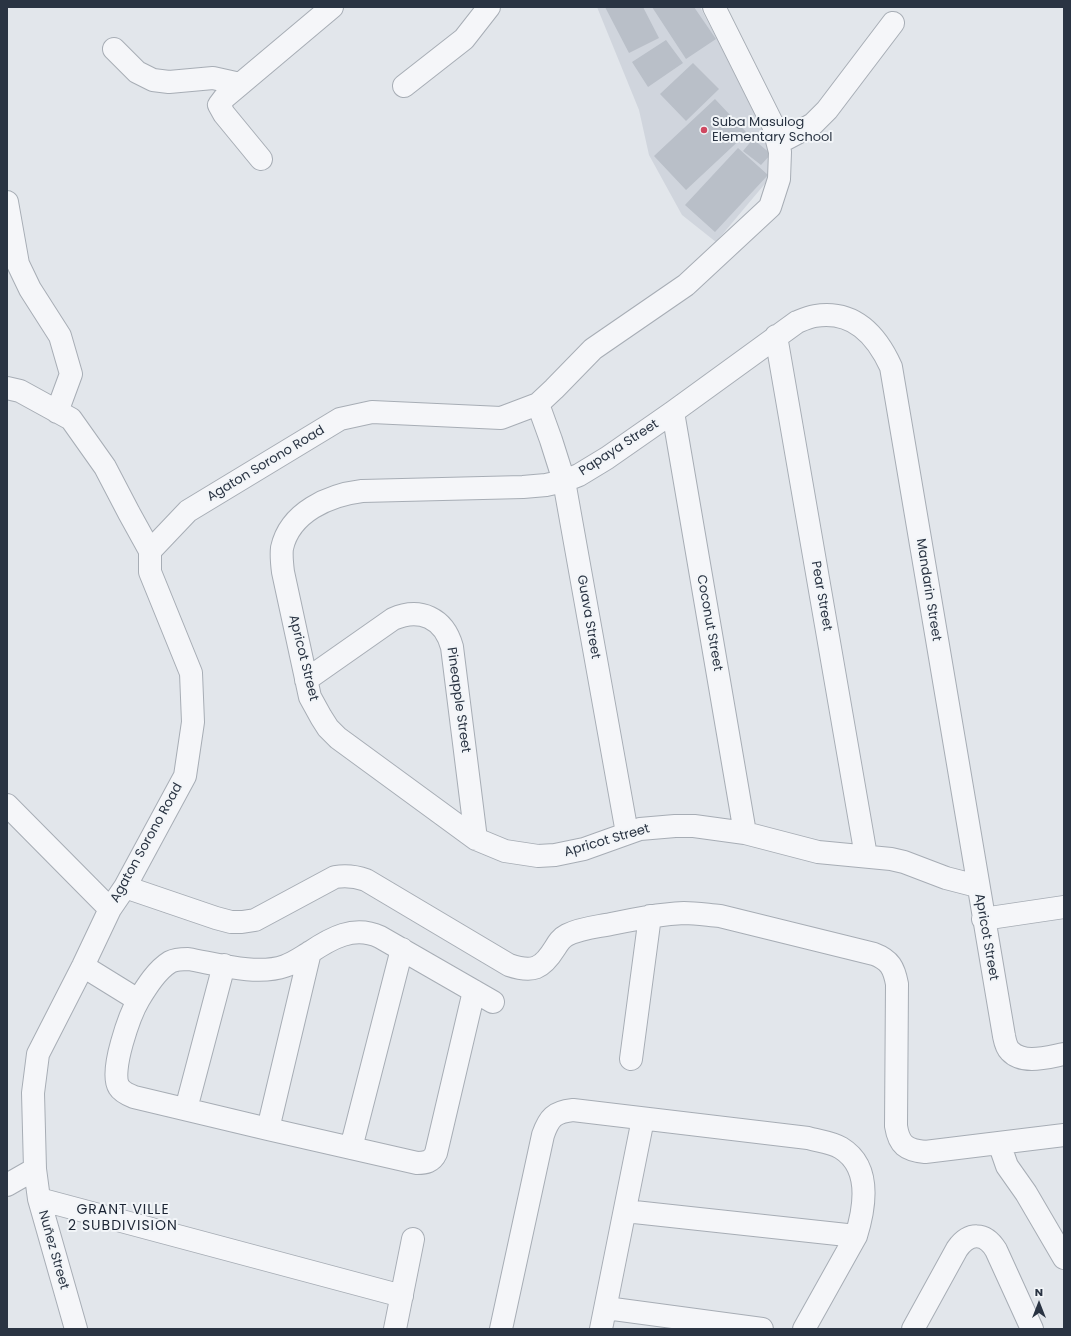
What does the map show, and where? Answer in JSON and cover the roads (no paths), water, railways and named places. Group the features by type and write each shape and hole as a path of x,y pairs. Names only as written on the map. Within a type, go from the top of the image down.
{"street":[{"path":"262,159 224,114 219,105 225,96 332,7"},
{"path":"404,86 464,39 489,7"},
{"name":"Agaton Sorono Road","path":"35,1169 32,1093 38,1054 84,966 110,909 124,887 185,776 193,722 191,673 150,572 150,551 188,511 340,419 372,412 502,418 538,404 554,390 593,349 686,285 770,207 779,179 780,152 773,125 714,7"},
{"path":"778,143 813,124 827,110 893,23"},
{"path":"114,49 137,72 153,80 169,82 212,78 240,84"},
{"path":"7,202 18,264 30,289 60,336 71,374 57,412"},
{"name":"Papaya Street","path":"286,537 292,526 308,510 336,496 348,492 494,489 546,485 564,481 579,475 607,458 797,322 814,316 842,316"},
{"name":"Mandarin Street","path":"842,316 856,322 874,337 884,352 891,367 978,886"},
{"name":"Pear Street","path":"776,336 866,856"},
{"path":"7,388 20,392 71,419 105,467 150,551"},
{"name":"Guava Street","path":"538,404 564,481 627,834"},
{"name":"Coconut Street","path":"673,412 745,833"},
{"name":"Apricot Street","path":"286,537 282,548 281,559 283,572 310,697 321,718 338,738 476,839 505,851 538,856 555,855 584,849 640,830 675,826 694,826 745,833 818,852 891,859 904,862 946,878 978,886 1004,1036 1010,1050 1020,1057 1027,1059 1064,1054"},
{"name":"Pineapple Street","path":"306,680 393,619 402,615 419,614 436,621 444,628 449,636 452,646 476,839"},
{"path":"7,805 110,909"},
{"path":"124,887 200,913 231,922 242,922 255,920 335,877 344,875 354,876 366,880 509,965 530,969 539,966 546,961 565,936 579,930 650,916 683,913 720,916 874,954 884,958 891,965 897,984 896,1126 898,1136 902,1143 909,1148 925,1152 1064,1135"},
{"path":"983,919 1064,907"},
{"path":"630,1059 650,916"},
{"path":"474,991 434,1157 427,1162 417,1163 134,1097 123,1091 117,1080 118,1062 127,1028 138,1000 157,974 172,961 180,959 250,969 275,968 286,966 337,937 354,932 372,933 402,949 493,1002"},
{"path":"351,1148 402,949"},
{"path":"268,1129 310,952"},
{"path":"186,1109 224,965"},
{"path":"84,966 138,1000"},
{"path":"501,1329 543,1135 547,1124 556,1114 563,1111 573,1110 808,1138 840,1148 855,1160 860,1173 863,1188 861,1219 856,1236 804,1329"},
{"path":"601,1329 643,1119"},
{"path":"999,1143 1008,1166 1026,1193 1064,1258"},
{"path":"7,1185 35,1169"},
{"name":"Nuñez Street","path":"35,1169 39,1199 76,1329"},
{"path":"39,1199 402,1296"},
{"path":"625,1211 856,1236"},
{"path":"913,1329 957,1249 965,1240 975,1236 985,1238 990,1241 996,1250 1032,1329"},
{"path":"395,1329 413,1239"},
{"path":"606,1308 762,1329"}],"place":[{"name":"Suba Masulog Elementary School","path":"704,130"}],"district":[{"name":"GRANT VILLE 2 SUBDIVISION","path":"123,1218"}]}
